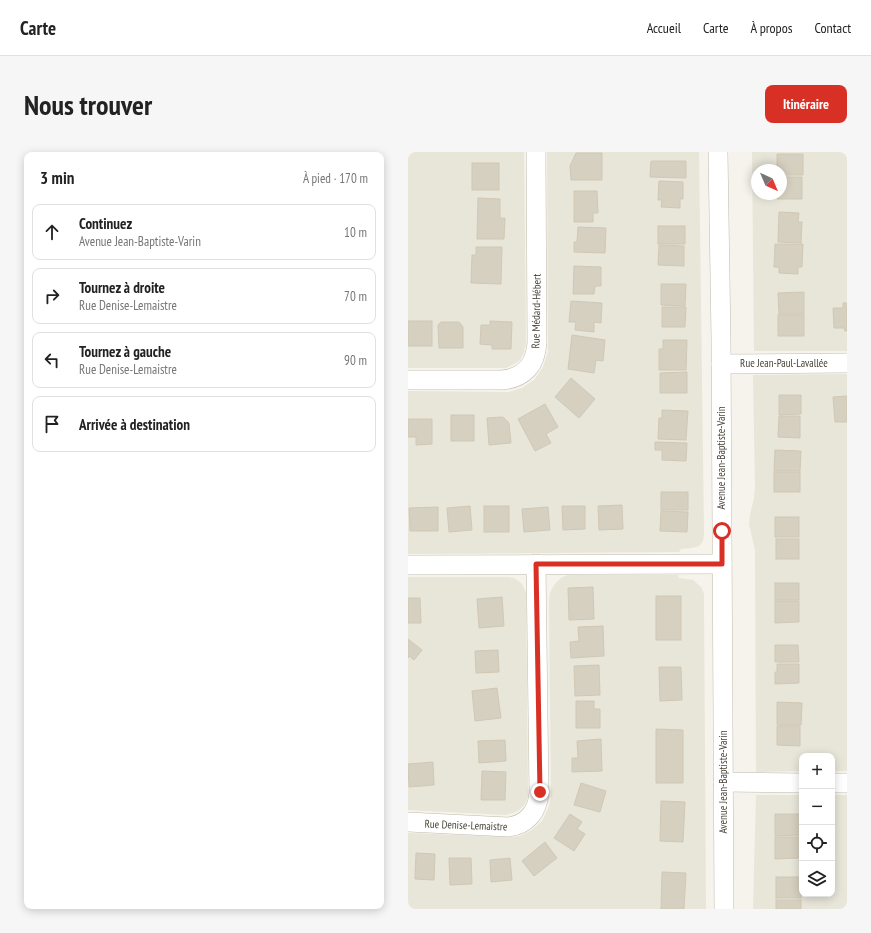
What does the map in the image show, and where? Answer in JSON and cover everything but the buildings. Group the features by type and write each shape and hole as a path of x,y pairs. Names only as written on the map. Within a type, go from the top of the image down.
{"street":[{"name":"Rue Médard-Hébert","path":"408,380 510,379 525,371 535,357 537,350 536,152"},
{"name":"Avenue Jean-Baptiste-Varin","path":"718,152 721,364 724,909"},
{"name":"Rue Jean-Paul-Lavallée","path":"721,364 847,363"},
{"name":"Rue Denise-Lemaistre","path":"408,822 516,826 524,822 536,808 539,801 540,792 536,564"},
{"path":"408,566 722,564"},
{"path":"723,782 799,783"},
{"path":"835,783 847,783"}],"shaded area":[{"path":"408,152 524,152 526,343 520,360 506,368 408,368"},
{"path":"547,152 699,152 703,541 699,546 681,549 679,552 408,554 408,391 509,392 522,388 534,380 543,367 548,352"},
{"path":"752,152 847,152 847,351 754,351 752,200 787,200 787,164 752,164"},
{"path":"847,374 847,771 835,771 835,753 799,753 799,771 756,772 755,550 749,524 755,487 753,375"},
{"path":"568,575 678,575 679,578 693,580 701,587 704,594 706,909 408,909 408,833 509,837 520,836 532,830 542,821 548,809 551,798 549,602 550,593 554,585 561,578"},
{"path":"408,577 509,577 516,579 522,584 526,593 528,796 525,804 513,813 505,815 408,810"},
{"path":"756,795 799,795 799,897 835,897 835,795 847,795 847,909 753,909"}],"route":[{"path":"540,792 536,564 722,564 722,531"}]}
